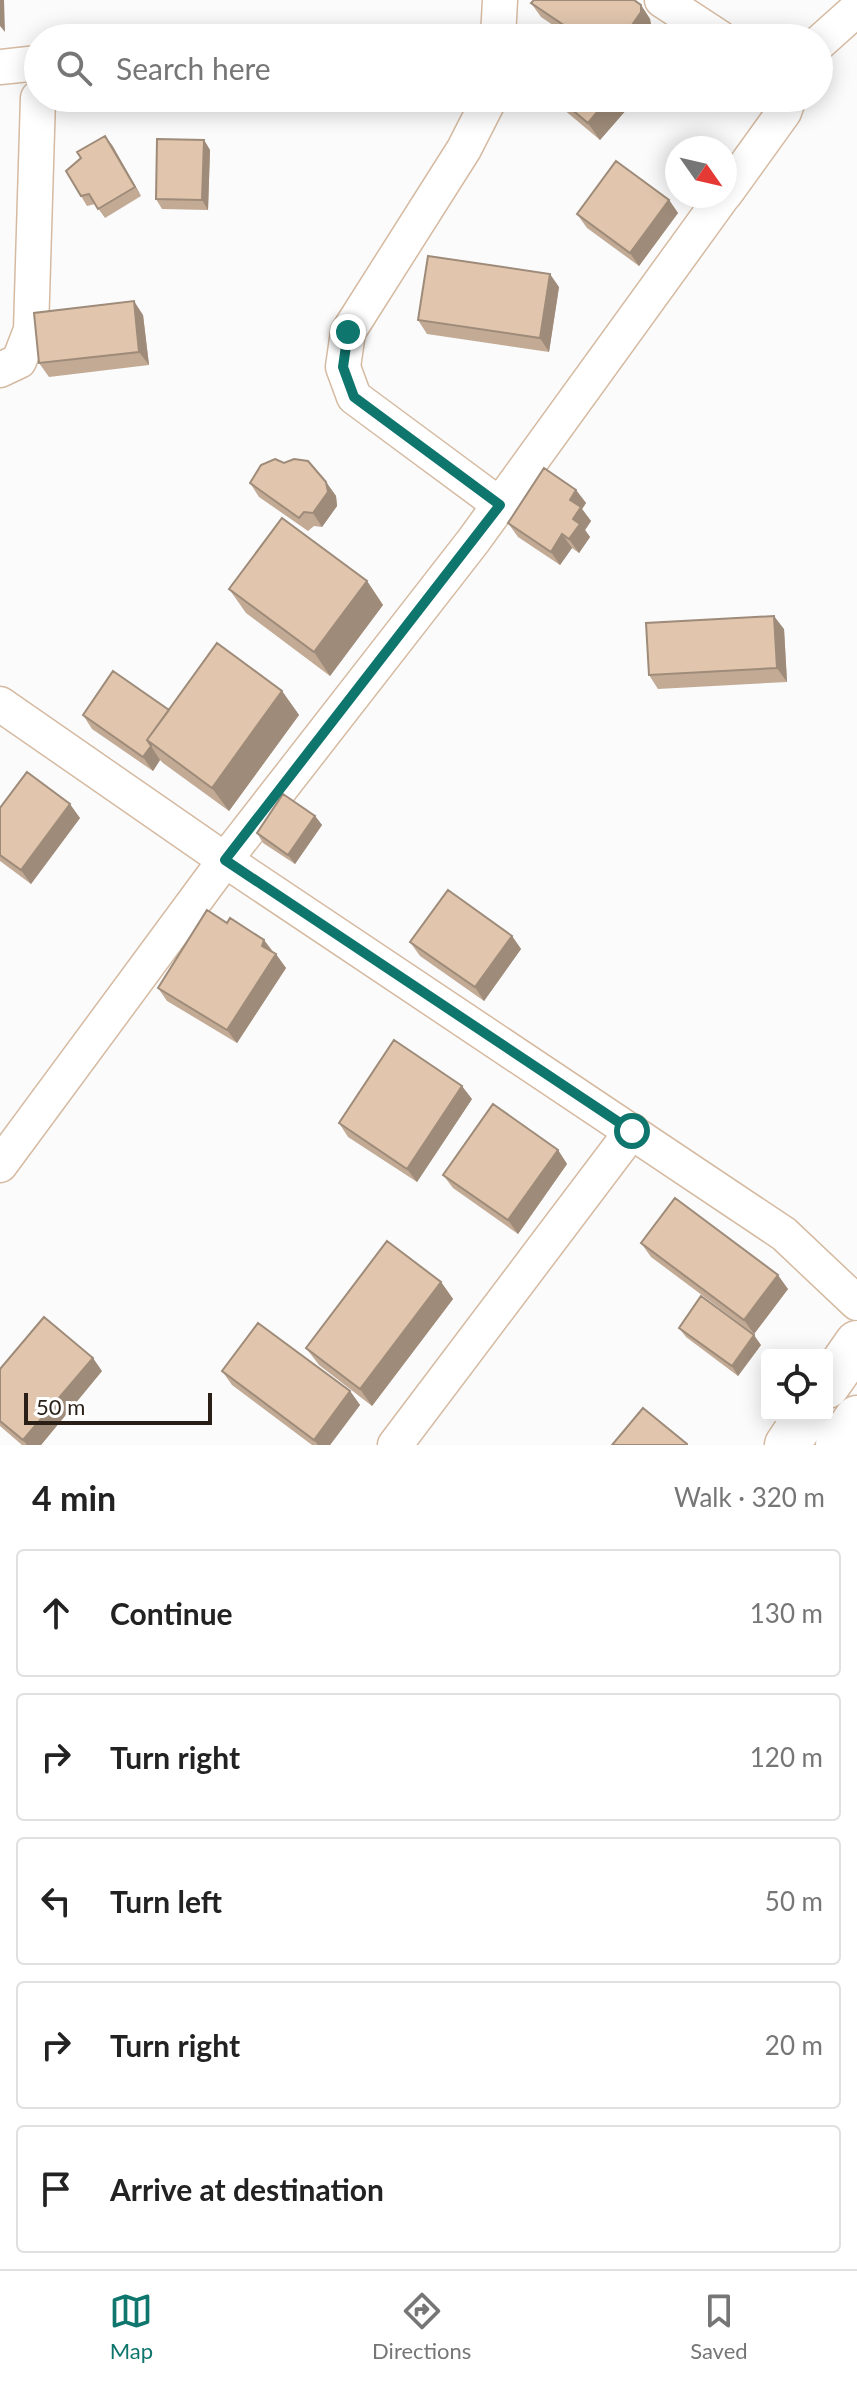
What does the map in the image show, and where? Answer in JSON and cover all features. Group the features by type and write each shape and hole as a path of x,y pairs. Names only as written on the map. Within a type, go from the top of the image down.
{"highway":[{"path":"833,1377 857,1343"},
{"path":"787,1445 803,1421"}],"street":[{"path":"499,24 500,0"},
{"path":"662,0 699,24"},
{"path":"833,30 857,9"},
{"path":"0,67 24,64"},
{"path":"0,370 19,361 31,330 38,112"},
{"path":"483,112 464,149 348,332 343,367 354,397 500,505"},
{"path":"737,177 784,112"},
{"path":"0,1165 225,860 500,505 715,208"},
{"path":"0,704 225,860 784,1234 857,1303"},
{"path":"395,1445 632,1131"}],"building":[{"path":"534,0 634,0 641,5 641,12 633,24 562,24 531,3"},
{"path":"575,112 597,112 588,123"},
{"path":"105,136 135,187 98,209 89,194 81,196 66,171 81,158 77,152"},
{"path":"157,139 204,140 202,200 156,199"},
{"path":"616,161 665,197 665,205 630,253 577,214"},
{"path":"428,256 550,274 540,338 418,320"},
{"path":"134,301 139,352 39,363 34,313"},
{"path":"275,459 284,463 294,459 308,461 326,482 328,492 313,513 304,512 299,518 250,483 261,465"},
{"path":"544,468 576,490 570,500 581,507 573,519 580,524 569,539 562,534 551,552 508,523"},
{"path":"282,518 367,581 314,652 229,589"},
{"path":"774,616 777,668 649,675 646,623"},
{"path":"217,643 282,691 212,788 147,740"},
{"path":"113,671 169,710 147,740 151,746 143,757 83,715"},
{"path":"27,772 70,804 21,870 0,855 0,808"},
{"path":"283,794 315,816 288,855 257,833"},
{"path":"448,890 512,936 475,987 410,942"},
{"path":"207,910 227,923 230,918 264,940 262,946 276,954 227,1030 158,988"},
{"path":"394,1040 462,1086 407,1169 339,1123"},
{"path":"493,1104 558,1150 508,1220 443,1175"},
{"path":"675,1198 778,1275 744,1320 641,1243"},
{"path":"387,1241 441,1282 360,1389 306,1348"},
{"path":"701,1296 754,1335 732,1366 679,1328"},
{"path":"44,1317 93,1358 23,1440 0,1421 0,1369"},
{"path":"258,1323 350,1391 314,1440 222,1371"},
{"path":"643,1408 687,1444 687,1445 612,1445"}],"route":[{"path":"348,332 343,367 354,397 500,505 225,860 632,1131"}]}
